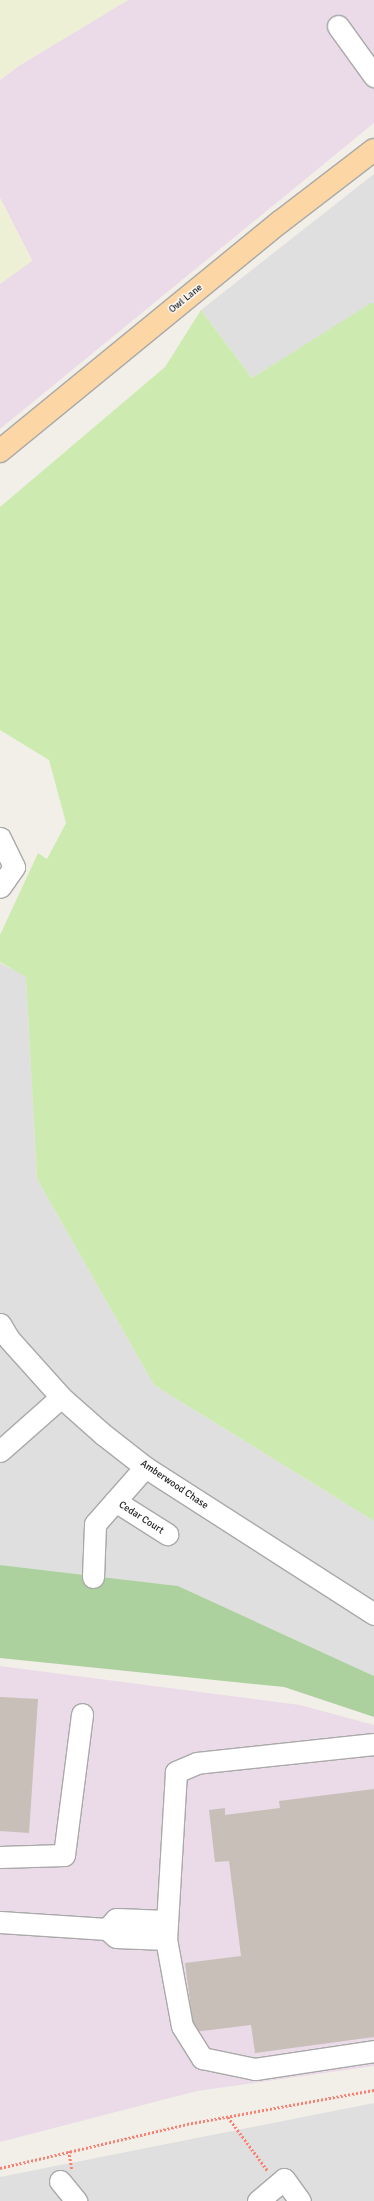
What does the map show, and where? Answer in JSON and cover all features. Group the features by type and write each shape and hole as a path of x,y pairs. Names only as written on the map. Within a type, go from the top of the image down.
{"main road":[{"name":"Owl Lane","path":"0,451 280,222 374,150"}],"street":[{"path":"338,26 374,76"},
{"path":"0,838 14,867 0,887"},
{"name":"Amberwood Chase","path":"0,1324 9,1339 61,1397 104,1435 145,1467 374,1614"},
{"path":"0,1451 61,1397"},
{"name":"Cedar Court","path":"93,1577 95,1524 145,1467"},
{"name":"Cedar Court","path":"115,1501 167,1534"},
{"path":"0,1857 64,1855 82,1714"},
{"path":"374,1744 197,1763 176,1772 166,1930 182,2026 202,2058 255,2069 374,2051"},
{"path":"0,1922 107,1929 116,1937 166,1930"},
{"path":"258,2201 284,2180 300,2201"},
{"path":"60,2181 76,2201"}],"path":[{"path":"0,2168 228,2116 374,2090"},
{"path":"228,2116 278,2185"}],"shaded area":[{"path":"128,0 374,0 374,123 0,429 0,284 32,260 0,198 0,80 20,65"},
{"path":"374,174 374,303 252,378 201,310"},
{"path":"0,963 26,976 37,1179 154,1385 374,1521 374,1676 178,1586 0,1565"},
{"path":"0,1666 300,1705 374,1725 374,2066 197,2091 0,2142"},
{"path":"374,2103 374,2201 0,2201 0,2177"}],"green space":[{"path":"0,0 128,0 20,65 0,80"},
{"path":"0,198 32,261 0,284"},
{"path":"371,303 374,303 374,1521 154,1385 37,1179 26,977 0,962 0,935 38,853 47,859 66,823 49,760 0,730 0,507 165,367 201,310 252,378"},
{"path":"0,1565 178,1586 374,1676 374,1717 284,1687 0,1658"}],"building":[{"path":"0,1697 38,1699 29,1833 0,1831"},
{"path":"374,1789 374,2037 255,2053 251,2025 194,2032 185,1963 241,1956 229,1861 215,1862 209,1810 225,1808 225,1815 280,1808 279,1801"}]}
